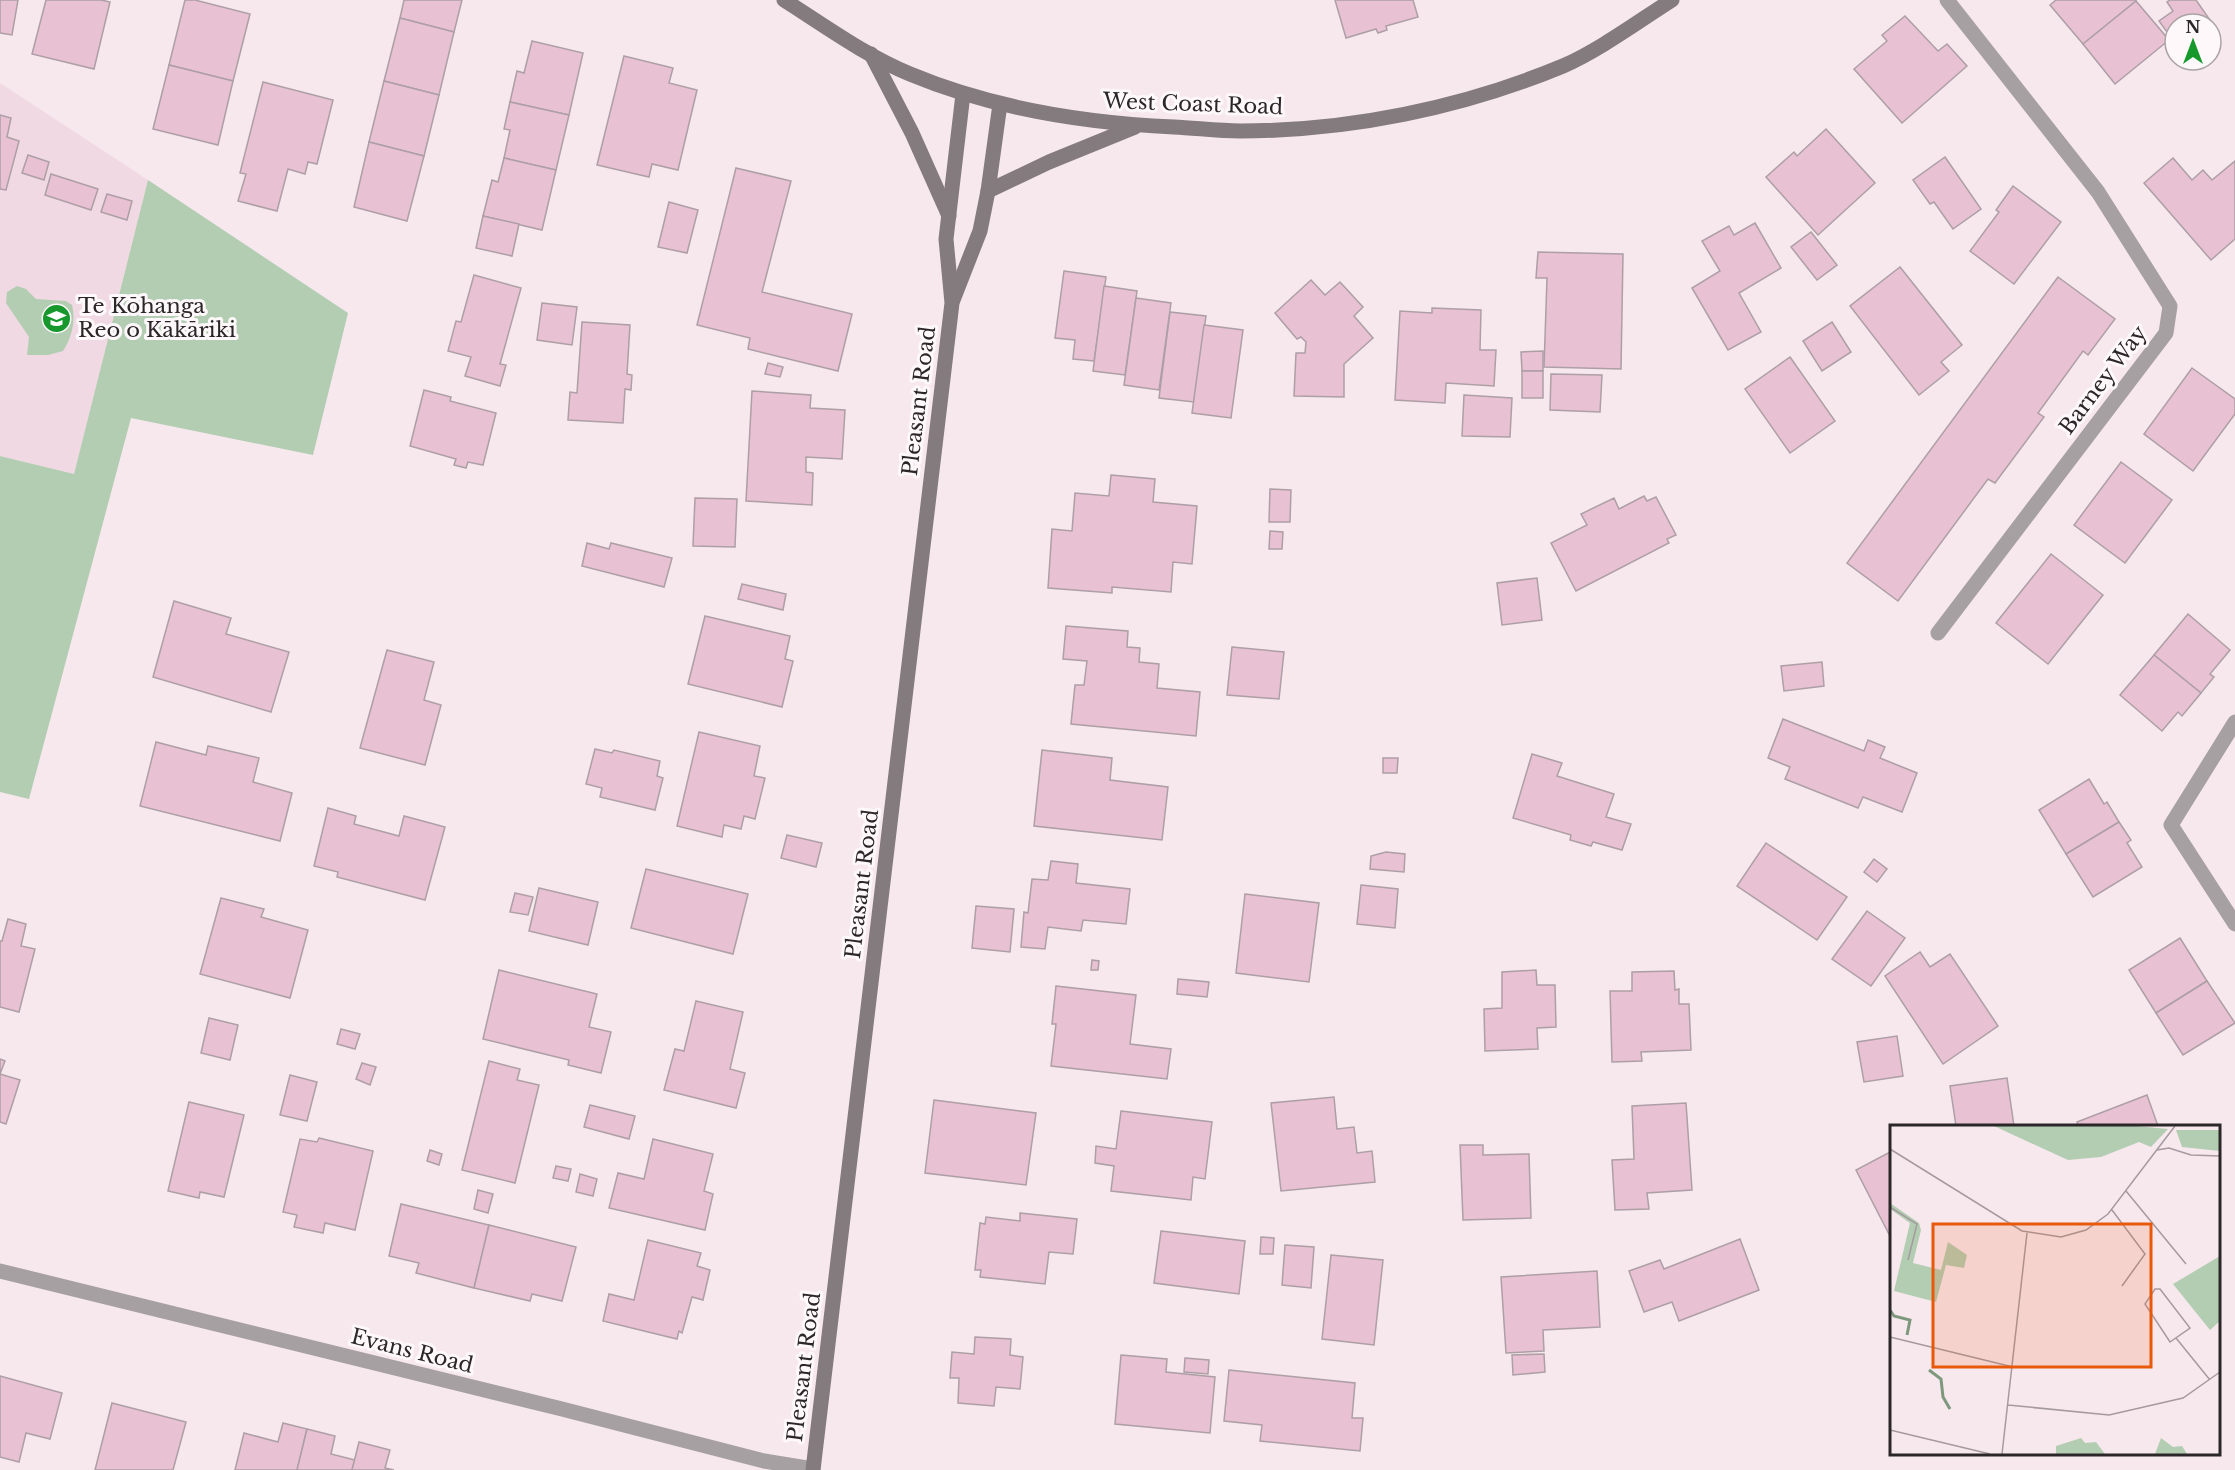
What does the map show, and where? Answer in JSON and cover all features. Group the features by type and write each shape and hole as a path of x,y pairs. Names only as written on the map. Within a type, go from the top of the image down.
{"main road":[{"name":"West Coast Road","path":"784,0 871,54 909,74 963,94 1000,104 1137,126 1239,131 1304,129 1373,120 1437,107 1499,90 1565,65 1672,0"},
{"path":"871,54 912,133 949,216"},
{"name":"Pleasant Road","path":"813,1469 952,303 946,239 963,94"},
{"name":"Pleasant Road","path":"952,303 980,231 1000,104"},
{"path":"988,191 1049,162 1137,126"}],"street":[{"name":"Barney Way","path":"1938,633 2166,333 2170,306 2098,192 1947,0"},
{"path":"2235,722 2171,825 2235,924"},
{"name":"Evans Road","path":"0,1271 764,1461 813,1469"}],"shaded area":[{"name":"Te Kōhanga Reo o Kākāriki","path":"0,83 148,180 74,474 0,456"}],"green space":[{"path":"148,180 348,313 313,455 131,418 29,799 0,792 0,456 74,474"},
{"path":"17,286 26,289 36,299 66,301 72,305 74,317 72,329 63,351 48,355 27,355 29,337 6,303 7,292"}],"building":[{"path":"0,0 18,0 12,35 0,33"},
{"path":"46,0 110,2 94,69 32,54"},
{"path":"185,0 195,0 250,14 233,81 169,65"},
{"path":"404,0 462,0 454,32 400,18"},
{"path":"1335,0 1413,0 1418,17 1386,26 1387,30 1378,33 1376,29 1346,38"},
{"path":"2056,0 2136,1 2083,44 2050,5"},
{"path":"2196,0 2204,12 2172,12 2167,2"},
{"path":"2136,1 2163,33 2163,45 2115,84 2083,44"},
{"path":"1905,16 1938,51 1947,44 1967,66 1902,123 1854,69 1887,41 1882,35"},
{"path":"400,18 454,32 439,95 384,81"},
{"path":"532,41 583,53 569,115 510,102 517,71 524,73"},
{"path":"624,56 673,68 669,83 697,90 678,170 652,164 649,177 597,165"},
{"path":"169,65 233,81 218,145 153,129"},
{"path":"384,81 439,95 424,156 369,142"},
{"path":"263,82 333,100 317,164 308,162 305,174 288,169 277,211 238,201 246,174 240,173"},
{"path":"510,102 569,115 556,170 504,158 510,130 504,129"},
{"path":"0,115 11,118 7,137 19,141 6,190 0,189"},
{"path":"1826,129 1875,183 1818,235 1766,177 1794,152 1797,156"},
{"path":"369,142 424,156 407,221 354,207"},
{"path":"28,155 49,162 44,180 22,173"},
{"path":"1945,157 1981,209 1953,229 1934,202 1930,204 1913,180"},
{"path":"504,158 556,170 542,230 483,216 492,180 498,182"},
{"path":"2173,158 2192,180 2203,170 2212,180 2235,161 2235,239 2211,260 2144,183"},
{"path":"736,168 791,181 762,292 852,314 838,371 748,349 750,338 697,325"},
{"path":"51,174 98,189 91,210 45,195"},
{"path":"2013,186 2061,222 2014,284 1970,251 1999,212 1996,210"},
{"path":"107,194 132,201 127,220 101,212"},
{"path":"669,202 698,210 687,253 658,247"},
{"path":"483,216 519,224 512,256 476,248"},
{"path":"1755,223 1781,268 1739,293 1761,332 1728,350 1692,288 1720,271 1702,241 1729,226 1734,235"},
{"path":"1811,232 1837,265 1817,280 1791,247"},
{"path":"1538,252 1623,254 1621,369 1544,367 1547,278 1536,278"},
{"path":"1900,267 1962,345 1941,362 1949,371 1919,395 1850,306"},
{"path":"1064,271 1106,277 1094,361 1073,359 1075,340 1055,338"},
{"path":"474,275 521,288 500,364 506,365 500,386 465,376 471,357 448,351 456,321 461,322"},
{"path":"2058,277 2115,319 2088,355 2083,351 2038,413 2044,417 1995,483 1988,479 1898,601 1847,563"},
{"path":"1311,280 1325,295 1340,282 1363,307 1354,316 1373,338 1344,364 1344,397 1294,396 1296,353 1305,353 1306,342 1301,337 1297,339 1275,313"},
{"path":"1104,286 1137,291 1125,375 1093,371"},
{"path":"1136,298 1171,303 1159,390 1124,385"},
{"path":"542,303 577,307 572,345 537,340"},
{"path":"1432,308 1481,310 1480,350 1496,350 1494,386 1446,383 1445,403 1395,400 1400,311 1432,313"},
{"path":"1170,312 1206,316 1194,402 1159,398"},
{"path":"582,322 630,325 627,374 632,375 631,390 625,389 623,423 568,420 570,392 577,393"},
{"path":"1832,322 1851,352 1822,371 1803,341"},
{"path":"1204,325 1243,330 1231,418 1192,413"},
{"path":"1543,351 1543,371 1522,371 1521,352"},
{"path":"1790,357 1835,421 1790,453 1745,389"},
{"path":"768,363 783,367 780,377 765,374"},
{"path":"2192,368 2235,399 2235,414 2193,471 2144,434"},
{"path":"1522,371 1543,371 1543,398 1522,398"},
{"path":"1551,374 1602,375 1600,412 1550,410"},
{"path":"424,390 451,397 450,401 496,413 483,465 468,462 466,468 454,465 456,459 410,446"},
{"path":"752,391 811,395 810,408 845,410 842,459 806,457 806,472 813,473 812,505 746,501"},
{"path":"1464,395 1512,398 1510,437 1462,436"},
{"path":"2121,462 2172,500 2125,563 2074,525"},
{"path":"1111,475 1155,479 1153,502 1197,506 1192,564 1173,562 1171,592 1112,587 1112,593 1048,588 1052,529 1072,531 1075,493 1109,496"},
{"path":"1270,489 1291,490 1290,522 1269,522"},
{"path":"1644,496 1647,501 1656,497 1676,535 1667,539 1669,543 1576,591 1551,543 1587,525 1581,514 1614,498 1619,509"},
{"path":"695,498 737,499 735,547 693,546"},
{"path":"1270,531 1283,532 1282,549 1269,549"},
{"path":"587,543 609,549 611,543 672,558 664,587 582,566"},
{"path":"2051,554 2103,595 2048,664 1996,623"},
{"path":"1537,578 1542,620 1502,625 1497,583"},
{"path":"742,584 786,594 783,610 738,599"},
{"path":"174,601 231,618 226,634 289,652 271,712 153,677"},
{"path":"2188,614 2230,650 2210,674 2214,677 2201,693 2154,655"},
{"path":"705,616 790,636 785,659 793,661 782,707 688,684"},
{"path":"1066,626 1128,631 1127,647 1140,648 1139,662 1159,664 1157,688 1200,692 1196,736 1071,724 1075,685 1084,685 1087,661 1063,659"},
{"path":"1232,647 1284,652 1279,699 1227,695"},
{"path":"387,650 434,662 424,700 441,705 425,765 360,748"},
{"path":"2154,655 2201,693 2182,716 2178,712 2162,731 2120,695"},
{"path":"1822,662 1824,686 1784,691 1781,666"},
{"path":"1783,719 1864,751 1868,740 1885,747 1880,758 1917,773 1902,812 1863,797 1858,808 1785,779 1790,767 1768,758"},
{"path":"699,732 760,746 754,776 765,778 755,819 744,816 741,829 724,825 722,837 677,826"},
{"path":"156,742 206,755 208,746 259,758 253,782 292,793 280,841 140,806"},
{"path":"595,749 612,753 614,750 660,761 657,776 663,778 655,810 600,797 602,788 586,784"},
{"path":"1042,750 1112,758 1110,780 1168,787 1162,840 1034,826"},
{"path":"1532,754 1562,763 1557,776 1614,794 1606,817 1631,824 1622,850 1593,842 1591,846 1570,840 1571,835 1513,818"},
{"path":"1383,758 1398,758 1397,773 1383,773"},
{"path":"2089,779 2104,804 2107,802 2119,822 2066,854 2039,810"},
{"path":"328,808 356,816 354,824 399,836 404,816 445,827 425,900 337,877 338,872 314,866"},
{"path":"2119,822 2131,840 2127,843 2142,867 2093,897 2066,854"},
{"path":"787,835 822,843 816,867 781,858"},
{"path":"1766,843 1847,897 1817,940 1737,886"},
{"path":"1386,852 1405,854 1404,872 1370,869 1371,856"},
{"path":"1874,859 1887,869 1877,882 1864,872"},
{"path":"1051,861 1078,864 1076,883 1130,889 1126,924 1083,920 1081,931 1048,927 1045,949 1021,947 1024,912 1028,913 1032,879 1048,880"},
{"path":"646,869 748,894 733,954 631,928"},
{"path":"1361,885 1398,889 1395,928 1357,924"},
{"path":"539,888 598,902 588,945 529,931"},
{"path":"515,893 533,897 528,915 510,912"},
{"path":"1245,894 1319,903 1309,982 1236,973"},
{"path":"221,898 264,909 261,917 308,930 290,998 200,974"},
{"path":"976,906 1014,909 1010,952 972,948"},
{"path":"1867,911 1905,938 1871,986 1832,959"},
{"path":"8,919 26,924 21,946 35,949 19,1012 0,1007 0,941 2,941"},
{"path":"2180,938 2207,981 2156,1013 2129,970"},
{"path":"1920,952 1930,967 1950,954 1998,1026 1943,1064 1885,976"},
{"path":"1092,960 1099,961 1098,970 1091,970"},
{"path":"499,970 597,994 589,1027 611,1032 601,1073 568,1065 569,1060 483,1039"},
{"path":"1536,970 1537,985 1555,985 1556,1027 1537,1028 1538,1049 1485,1051 1484,1009 1502,1008 1502,972"},
{"path":"1674,971 1675,990 1679,989 1679,1004 1689,1004 1691,1050 1641,1052 1642,1061 1612,1062 1610,991 1632,991 1632,972"},
{"path":"1178,979 1209,982 1207,997 1177,994"},
{"path":"2207,981 2235,1023 2183,1055 2156,1013"},
{"path":"1056,986 1136,995 1130,1044 1171,1049 1167,1079 1051,1066 1056,1024 1052,1024"},
{"path":"696,1001 743,1012 730,1069 745,1073 736,1108 664,1090 675,1049 684,1051"},
{"path":"209,1018 238,1025 230,1060 201,1053"},
{"path":"341,1029 360,1034 355,1049 337,1044"},
{"path":"1897,1036 1903,1076 1864,1082 1857,1042"},
{"path":"0,1059 5,1061 0,1074"},
{"path":"489,1061 520,1069 517,1080 539,1085 515,1183 462,1170"},
{"path":"362,1063 376,1067 370,1085 356,1079"},
{"path":"0,1074 20,1080 6,1124 0,1122"},
{"path":"290,1075 317,1082 307,1121 280,1115"},
{"path":"2007,1078 2014,1125 1956,1125 1950,1086"},
{"path":"2147,1095 2158,1125 2078,1125 2077,1122"},
{"path":"1334,1097 1337,1129 1354,1127 1357,1153 1372,1151 1375,1182 1281,1191 1271,1103"},
{"path":"934,1100 1036,1113 1026,1185 925,1173"},
{"path":"189,1102 244,1115 224,1197 200,1192 199,1198 168,1191"},
{"path":"1686,1103 1692,1190 1647,1193 1649,1209 1615,1210 1612,1160 1634,1159 1632,1106"},
{"path":"590,1105 635,1116 629,1139 584,1127"},
{"path":"1121,1111 1212,1122 1205,1179 1193,1177 1191,1200 1111,1191 1114,1166 1095,1163 1096,1146 1116,1149"},
{"path":"319,1138 373,1151 355,1230 325,1223 323,1233 294,1227 297,1215 283,1212 300,1139 317,1142"},
{"path":"653,1139 713,1154 704,1191 713,1194 705,1230 609,1208 618,1173 644,1179"},
{"path":"1460,1145 1483,1145 1483,1155 1529,1154 1531,1218 1463,1220"},
{"path":"430,1150 442,1154 439,1165 427,1161"},
{"path":"1890,1152 1890,1236 1856,1170"},
{"path":"556,1166 571,1169 568,1181 553,1178"},
{"path":"580,1174 597,1179 593,1196 576,1192"},
{"path":"478,1190 493,1194 488,1213 474,1209"},
{"path":"401,1204 489,1225 474,1288 416,1273 419,1263 389,1256"},
{"path":"1020,1213 1077,1219 1073,1254 1049,1252 1045,1284 980,1277 981,1270 975,1270 980,1223 985,1224 986,1217 1020,1221"},
{"path":"489,1225 576,1247 562,1301 532,1294 530,1301 474,1288"},
{"path":"1161,1231 1245,1241 1239,1294 1154,1283"},
{"path":"1261,1237 1274,1238 1273,1254 1260,1254"},
{"path":"1740,1239 1759,1290 1679,1321 1672,1302 1644,1312 1629,1271 1660,1260 1664,1269"},
{"path":"648,1240 701,1253 697,1266 710,1270 703,1300 692,1297 682,1333 679,1331 677,1339 603,1321 609,1294 634,1300"},
{"path":"1285,1245 1314,1247 1311,1288 1282,1285"},
{"path":"1331,1255 1383,1260 1374,1345 1322,1339"},
{"path":"1597,1271 1600,1327 1543,1330 1544,1351 1506,1353 1501,1277"},
{"path":"975,1337 1011,1339 1010,1355 1023,1357 1020,1389 996,1387 994,1406 958,1403 959,1378 950,1378 952,1352 974,1354"},
{"path":"1544,1354 1545,1372 1513,1375 1512,1355"},
{"path":"1121,1355 1167,1359 1166,1372 1215,1377 1210,1433 1115,1424"},
{"path":"1185,1358 1209,1360 1208,1374 1184,1372"},
{"path":"1229,1370 1355,1383 1352,1418 1363,1418 1360,1451 1260,1441 1262,1425 1224,1421"},
{"path":"0,1376 62,1393 50,1439 26,1433 19,1462 0,1457"},
{"path":"112,1403 186,1422 173,1470 95,1470"},
{"path":"283,1423 307,1429 297,1470 235,1470 244,1433 278,1442"},
{"path":"307,1429 335,1436 331,1454 355,1460 352,1470 297,1470"},
{"path":"359,1442 390,1450 385,1468 394,1470 352,1470"}],"place":[{"name":"Te Kōhanga Reo o Kākāriki","path":"57,318"}]}
